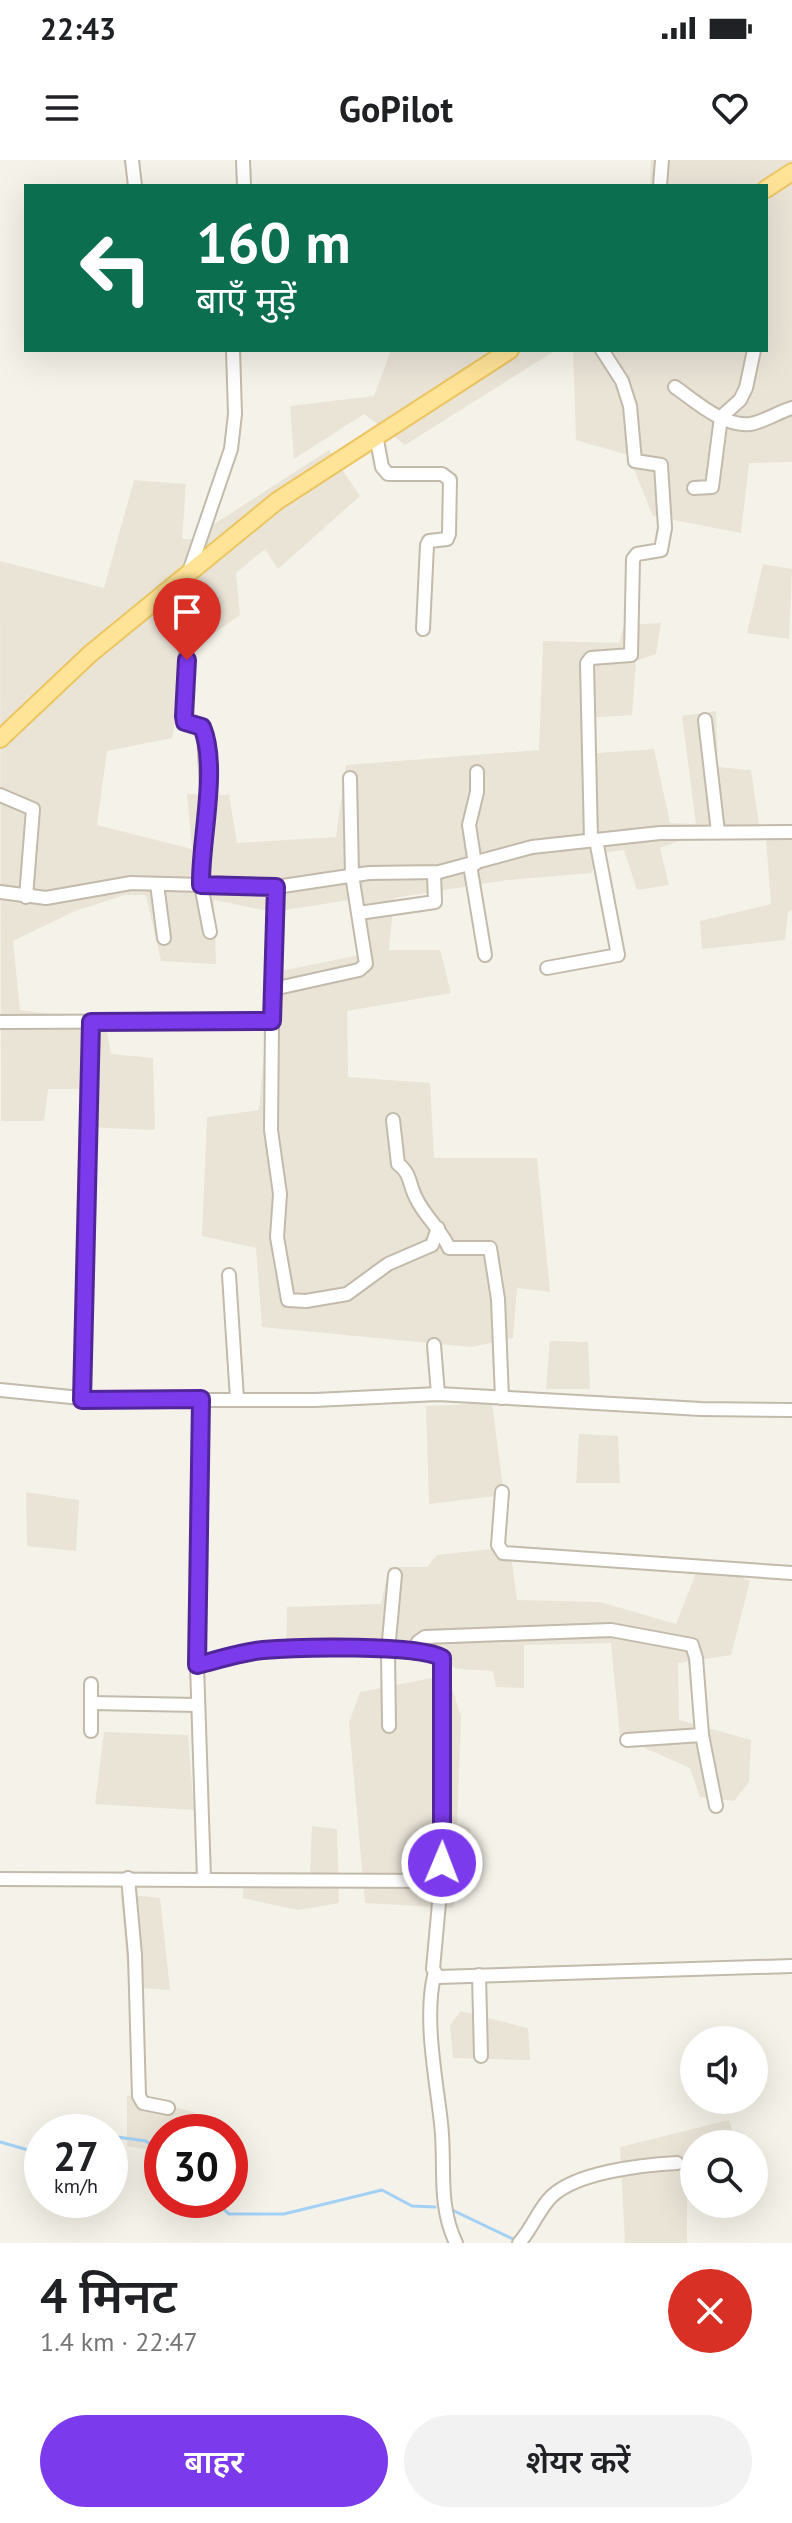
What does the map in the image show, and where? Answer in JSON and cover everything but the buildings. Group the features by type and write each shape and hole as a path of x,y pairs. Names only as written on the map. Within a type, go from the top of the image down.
{"main road":[{"path":"768,188 792,172"},
{"path":"0,739 190,569 277,501 507,352"}],"street":[{"path":"132,160 135,184"},
{"path":"243,160 244,184"},
{"path":"660,184 662,160"},
{"path":"190,569 231,449 235,414 233,352"},
{"path":"547,968 618,955 594,840 587,663 591,658 631,655 633,559 637,554 661,550 665,528 661,465 635,461 633,422 625,389 603,352"},
{"path":"694,488 712,487 721,417 740,400 746,388 754,352"},
{"path":"675,387 721,417 751,424 792,408"},
{"path":"376,435 382,467 388,474 442,474 450,480 449,534 447,539 429,541 427,545 423,629"},
{"path":"161,594 178,620 186,645 185,722 202,727 204,732 208,809 201,848 201,885 210,932"},
{"path":"705,720 718,832"},
{"path":"477,772 469,825 485,955"},
{"path":"273,989 364,968 367,960 352,875 350,778"},
{"path":"0,795 33,809 26,897"},
{"path":"0,892 46,898 110,885 276,887 352,875 434,873 522,849 594,840 660,833 792,832"},
{"path":"359,913 435,902 434,873"},
{"path":"157,884 164,938"},
{"path":"276,887 271,1130 280,1194 277,1237 288,1300 320,1299 358,1289 388,1264 428,1248 438,1228"},
{"path":"0,1022 272,1021"},
{"path":"82,1400 91,1022"},
{"path":"393,1120 398,1164 408,1173 416,1199 451,1250 490,1248 498,1299 502,1398"},
{"path":"229,1275 237,1399"},
{"path":"434,1345 438,1394"},
{"path":"0,1390 82,1400 315,1400 438,1394 701,1409 792,1410"},
{"path":"201,1399 197,1665 204,1879"},
{"path":"502,1492 498,1545 503,1553 792,1573"},
{"path":"389,1726 388,1651 395,1575"},
{"path":"416,1653 418,1642 425,1637 611,1630 686,1643 695,1650 702,1735 716,1806"},
{"path":"197,1665 261,1650 388,1651 439,1655 444,1661 434,2073 441,2124 442,2205 456,2243"},
{"path":"91,1684 91,1731"},
{"path":"91,1703 198,1705"},
{"path":"627,1740 702,1735"},
{"path":"128,1878 135,1955 139,2096 143,2103 168,2108"},
{"path":"0,1879 441,1881"},
{"path":"434,1976 792,1966"},
{"path":"479,1975 481,2056"},
{"path":"519,2243 547,2200 565,2186 638,2166 677,2163"}],"shaded area":[{"path":"651,160 792,160 792,462 749,463 741,533 653,516 628,455 576,440 573,352 768,352 768,184 650,184"},
{"path":"390,352 553,352 405,445 364,414 294,459 290,406 374,396"},
{"path":"329,450 360,496 278,569 265,549 236,573 240,615 189,651 172,738 107,751 97,825 192,849 187,794 229,795 237,843 336,837 346,765 539,750 543,641 619,643 624,625 661,623 656,654 636,661 632,715 583,718 585,754 654,749 670,823 696,824 682,716 716,711 718,767 751,770 761,838 679,841 660,848 669,885 637,890 624,850 602,853 591,873 507,880 394,898 389,950 440,950 451,993 347,1011 348,1077 430,1083 434,1158 537,1158 550,1292 517,1288 513,1338 471,1347 262,1327 256,1248 202,1236 207,1117 259,1110 271,973 365,954 349,900 273,912 214,900 216,964 161,961 146,895 125,895 75,911 13,941 20,1010 105,1021 111,1054 153,1058 155,1130 85,1127 79,1089 48,1089 44,1121 1,1121 0,561 104,588 134,480 186,484 182,539 191,539"},
{"path":"763,564 792,569 789,639 747,633"},
{"path":"792,838 792,910 788,912 785,940 702,949 700,921 771,904 766,839"},
{"path":"550,1341 588,1342 590,1389 546,1389"},
{"path":"492,1403 504,1495 429,1504 426,1406"},
{"path":"579,1434 618,1436 620,1483 576,1483"},
{"path":"26,1492 79,1500 76,1551 27,1546"},
{"path":"510,1547 517,1600 600,1602 676,1624 701,1560 750,1581 731,1655 678,1663 679,1720 751,1740 749,1782 734,1801 700,1797 690,1768 620,1737 611,1643 524,1645 524,1688 496,1687 493,1671 457,1669 440,1659 286,1656 287,1607 381,1604 389,1567 427,1567 437,1555"},
{"path":"448,1675 461,1717 457,1823 471,1829 453,1908 365,1903 349,1723 360,1692"},
{"path":"104,1732 188,1735 194,1810 95,1804"},
{"path":"312,1826 337,1829 339,1903 298,1910 243,1898 244,1874 310,1874"},
{"path":"121,1894 160,1898 170,1990 129,1987"},
{"path":"461,2011 528,2028 530,2060 453,2058 450,2025"},
{"path":"127,2095 195,2114 144,2114 144,2149 128,2146"},
{"path":"729,2120 732,2130 689,2130"},
{"path":"680,2132 680,2218 687,2218 687,2243 625,2243 620,2147"}],"waterway":[{"path":"128,2138 144,2141"},
{"path":"0,2142 24,2149"},
{"path":"248,2214 284,2214 382,2190 412,2206 435,2207"},
{"path":"450,2209 515,2240"}],"route":[{"path":"187,660 185,722 202,727 207,759 208,809 201,848 201,885 276,887 272,1021 91,1022 82,1400 201,1399 197,1665 276,1649 432,1653 442,1658 445,1667 441,1730 442,1863"}]}
